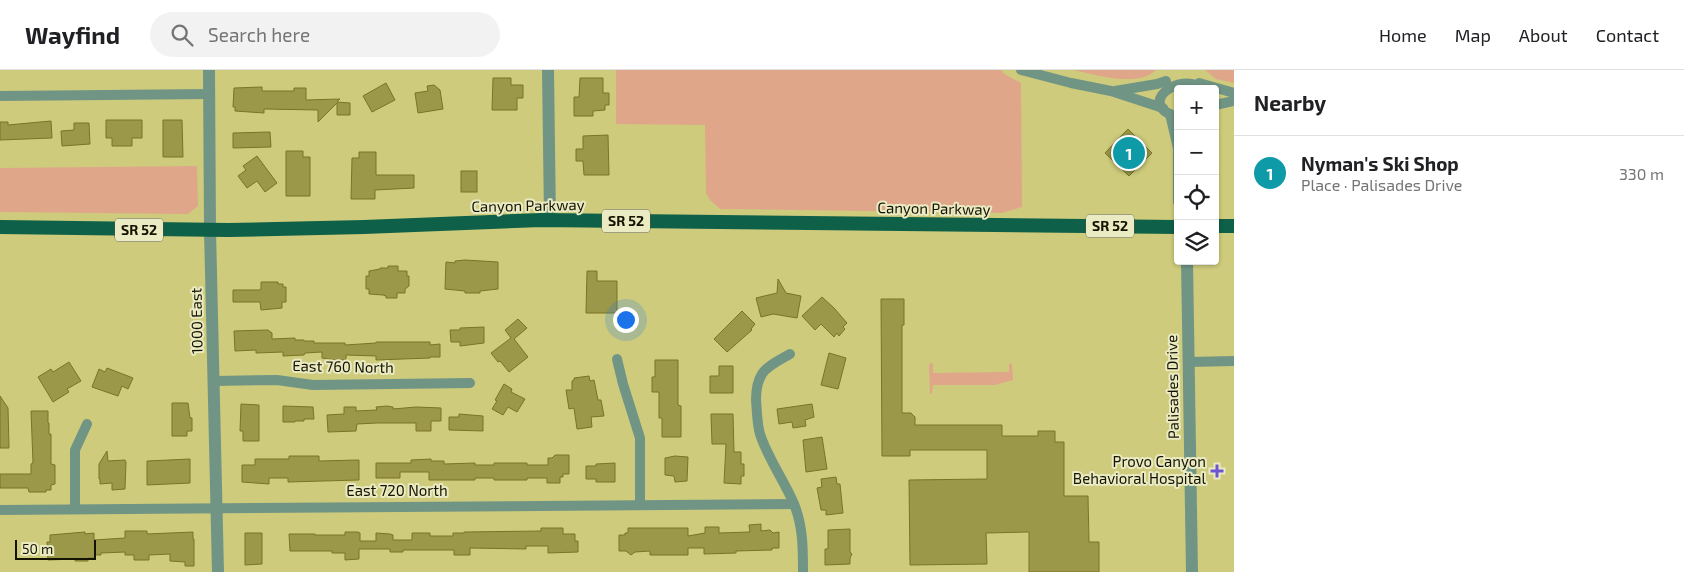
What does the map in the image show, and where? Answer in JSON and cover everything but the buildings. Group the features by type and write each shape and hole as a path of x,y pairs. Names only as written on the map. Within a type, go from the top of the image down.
{"highway":[{"name":"Canyon Parkway","path":"0,227 210,230 364,227 550,220 1174,227"},
{"path":"1219,226 1234,226"}],"street":[{"name":"1000 East","path":"209,70 210,230 218,572"},
{"path":"548,70 550,220"},
{"path":"1021,70 1111,92 1170,113"},
{"path":"1111,92 1157,84 1179,74 1194,78 1200,85"},
{"path":"1166,81 1160,94 1170,113 1178,148 1178,175"},
{"path":"1219,90 1234,93"},
{"path":"0,96 209,94"},
{"path":"1219,104 1234,101"},
{"name":"Palisades Drive","path":"1186,265 1192,572"},
{"path":"790,354 762,374 758,384 756,402 758,426 763,444 794,504 802,527 803,572"},
{"path":"618,359 623,384 640,438 640,505"},
{"path":"1189,362 1234,361"},
{"name":"East 760 North","path":"214,381 277,380 313,384 470,383"},
{"path":"75,509 75,450 87,424"},
{"name":"East 720 North","path":"0,510 794,504"}],"shaded area":[{"path":"616,70 1001,70 1021,83 1022,207 1002,213 720,209 710,200 706,193 705,125 616,124"},
{"path":"1074,70 1156,70 1139,78 1116,79"},
{"path":"1205,70 1234,70 1234,83 1216,79"},
{"path":"197,166 198,206 188,214 0,212 0,168"},
{"path":"1011,363 1013,380 995,385 933,385 932,393 930,394 929,365 933,364 933,373 1009,372 1009,364"}],"place":[{"name":"Nyman's Ski Shop","path":"1129,153"},
{"name":"Provo Canyon Behavioral Hospital","path":"1217,471"}]}
